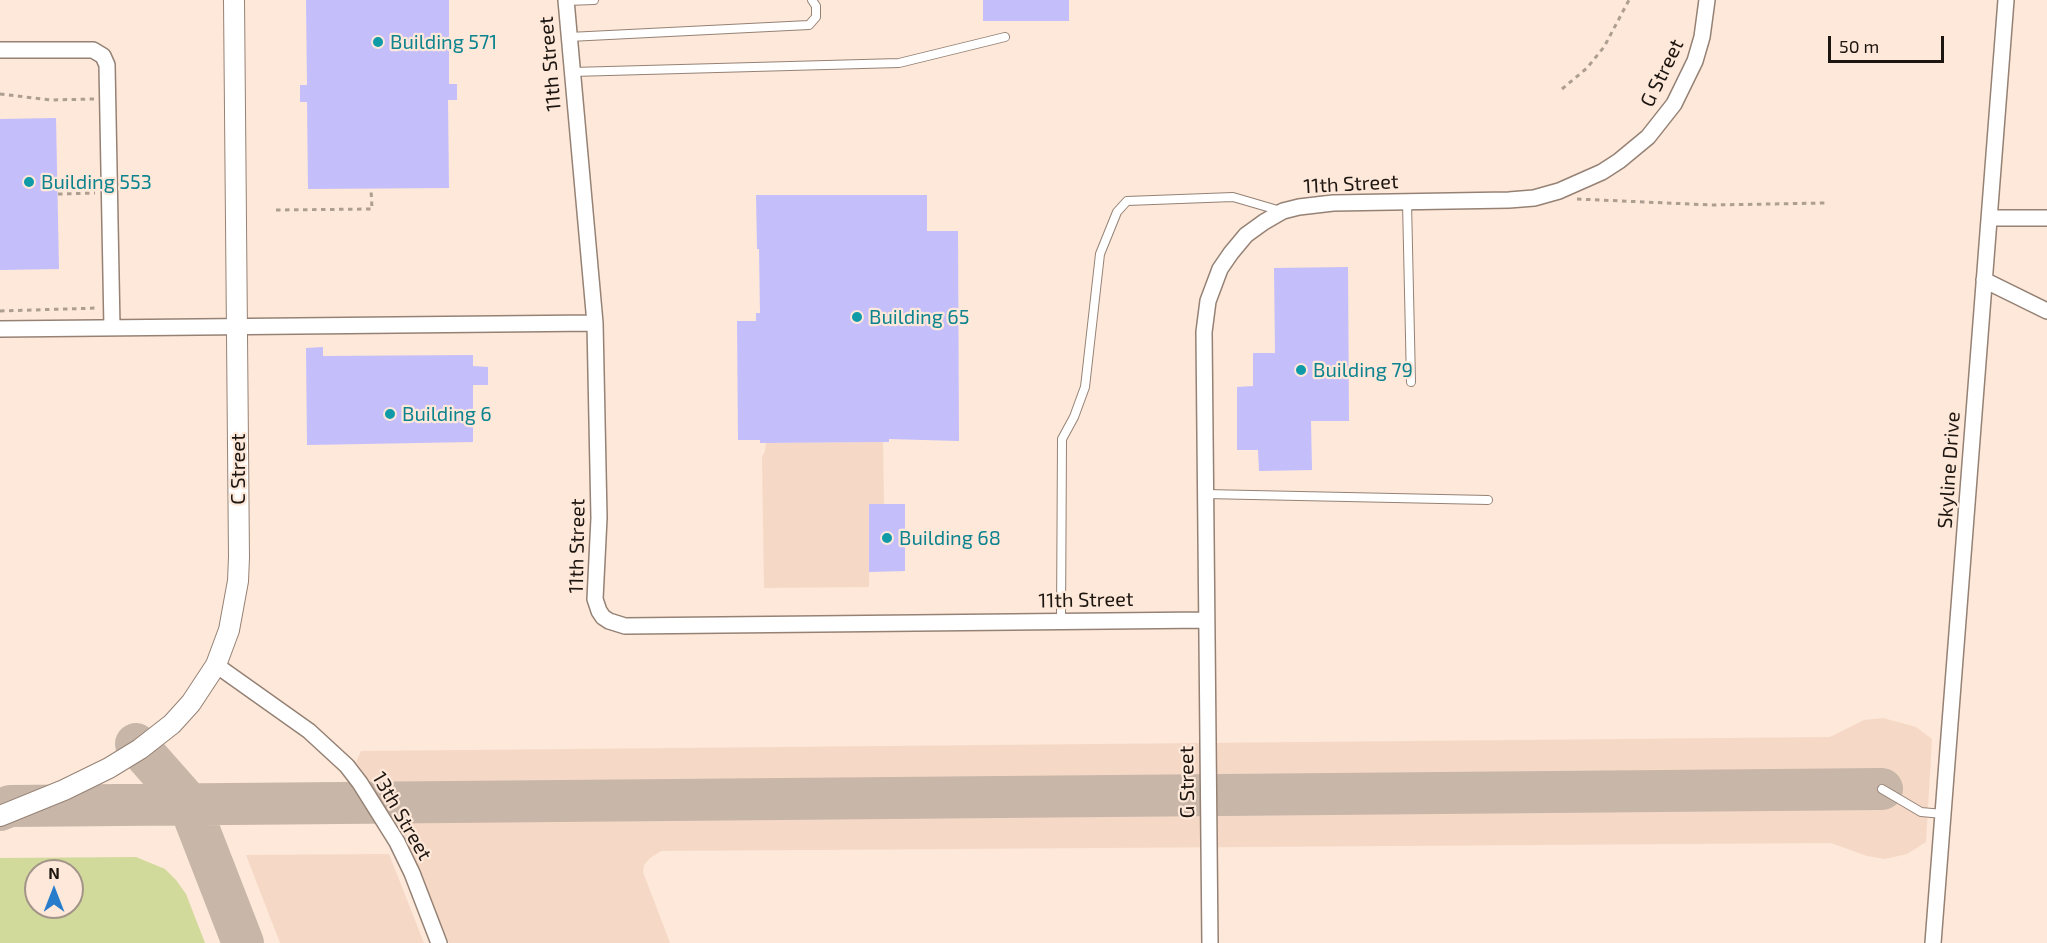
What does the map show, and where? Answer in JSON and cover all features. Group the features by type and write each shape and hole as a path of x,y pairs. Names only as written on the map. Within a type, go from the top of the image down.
{"street":[{"name":"C Street","path":"0,816 109,768 140,749 172,724 216,665 229,630 238,581 234,0"},
{"name":"G Street","path":"1534,198 1559,192 1602,172 1634,149 1661,122 1674,104 1695,61 1702,37 1707,0"},
{"name":"Skyline Drive","path":"1933,943 2006,0"},
{"name":"11th Street","path":"566,1 595,323 599,518 595,598 598,611 609,621 625,626 1206,620 1204,332 1208,301 1220,269 1231,252 1246,235 1283,211 1314,204 1534,198"},
{"path":"0,50 93,50 103,56 107,65 112,328"},
{"path":"1989,218 2047,218"},
{"path":"1984,280 2047,310"},
{"path":"0,328 595,323"},
{"name":"G Street","path":"1206,620 1210,943"},
{"name":"13th Street","path":"216,665 309,731 347,766 397,842 412,873 439,943"}],"lane":[{"path":"566,1 594,0"},
{"path":"569,37 808,25 816,17 816,6 812,0"},
{"path":"572,72 899,63 1005,37"},
{"path":"1061,621 1062,439 1074,417 1085,387 1100,254 1118,212 1126,201 1233,197 1283,211"},
{"path":"1407,202 1411,382"},
{"path":"1205,494 1488,500"},
{"path":"1882,789 1921,812 1943,813"}],"path":[{"path":"1562,89 1587,68 1604,47 1629,0"},
{"path":"0,93 51,100 96,99"},
{"path":"276,210 372,209 371,189"},
{"path":"58,194 98,193"},
{"path":"1569,199 1712,204 1827,203"},
{"path":"0,311 101,308"}],"shaded area":[{"path":"883,442 884,504 869,504 869,587 764,588 762,457 766,443"},
{"path":"1883,718 1916,727 1932,739 1926,842 1907,854 1885,859 1867,856 1831,843 661,851 644,865 643,872 670,943 449,943 397,819 356,762 361,751 1830,737 1864,720"},
{"path":"389,854 424,943 280,943 246,855"}],"green space":[{"path":"136,857 165,869 176,880 186,894 205,943 0,943 0,858"}],"building":[{"path":"306,0 449,0 449,84 457,84 457,100 448,100 449,188 308,189 307,102 300,102 300,85 307,85"},
{"path":"983,0 1069,0 1069,21 983,21"},
{"name":"Building 553","path":"56,118 59,269 0,270 0,119"},
{"name":"Building 65","path":"756,195 927,195 927,231 958,231 959,441 889,439 889,442 760,443 760,440 738,440 737,321 756,321 756,313 760,313"},
{"name":"Building 79","path":"1348,267 1349,421 1311,421 1312,470 1259,471 1258,450 1237,450 1237,387 1253,386 1253,353 1275,353 1274,268"},
{"name":"Building 6","path":"323,347 323,356 473,355 473,366 488,367 488,385 473,385 473,442 307,445 306,348"},
{"name":"Building 68","path":"869,504 905,504 905,571 869,572"}],"taxiway":[{"path":"136,744 189,804 243,943"},
{"path":"0,810 10,806 1882,789"}],"place":[{"name":"Building 571","path":"378,42"},
{"name":"Building 553","path":"29,182"},
{"name":"Building 65","path":"857,317"},
{"name":"Building 79","path":"1301,370"},
{"name":"Building 6","path":"390,414"},
{"name":"Building 68","path":"887,538"}]}
